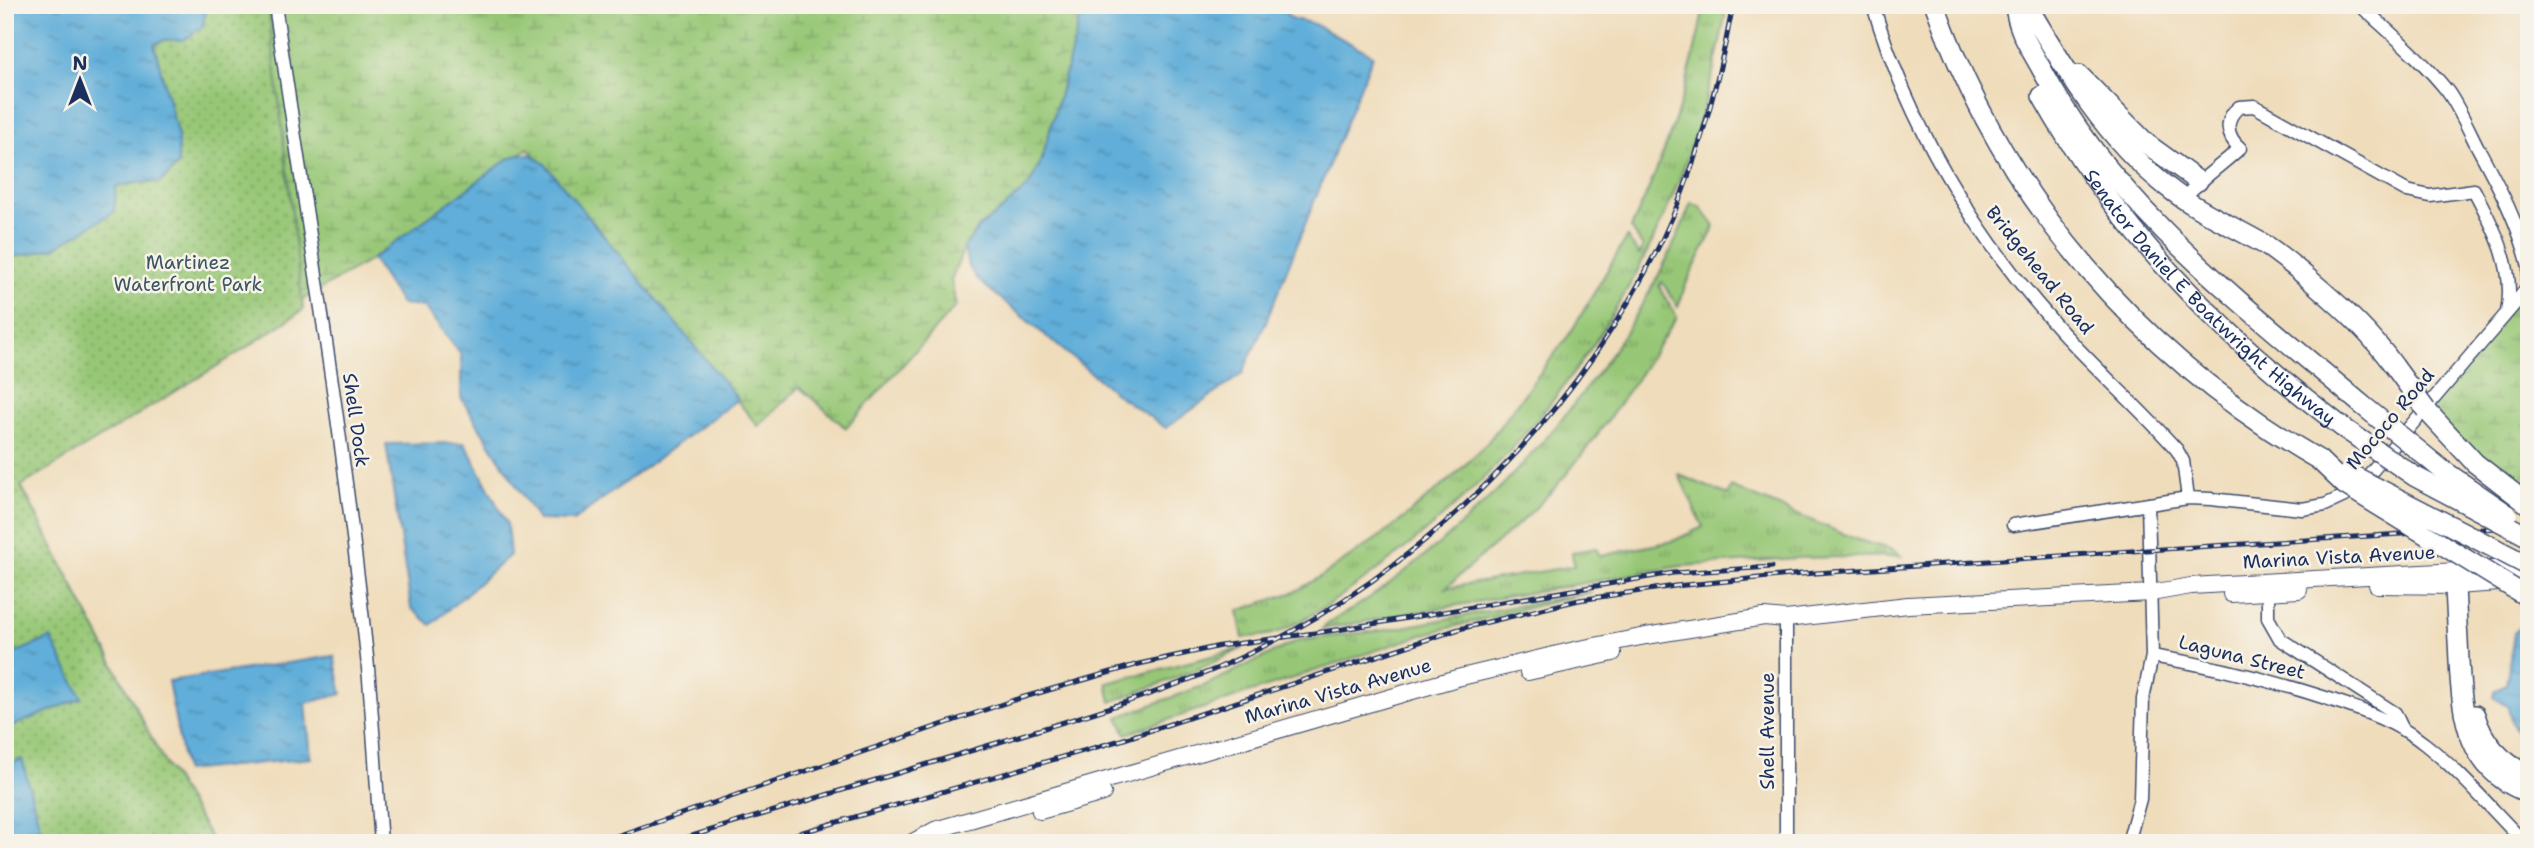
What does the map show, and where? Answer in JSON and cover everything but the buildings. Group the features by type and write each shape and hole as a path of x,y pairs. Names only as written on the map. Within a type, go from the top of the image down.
{"highway":[{"path":"1935,5 1965,80 1995,138 2042,213 2083,265 2143,329 2193,374 2245,413 2319,460 2529,566"},
{"name":"Senator Daniel E Boatwright Highway","path":"2015,5 2016,21 2072,120 2111,174 2140,207 2204,270 2361,404 2457,481 2529,527"},
{"path":"2027,5 2084,96 2119,141 2150,173 2183,199 2279,254 2358,322 2457,446 2529,505"},
{"name":"Senator Daniel E Boatwright Highway","path":"2028,44 2032,74 2047,105 2092,177 2163,267 2215,320 2342,427 2421,480 2529,537"},
{"path":"2059,57 2106,100 2155,151 2198,181"},
{"path":"2319,460 2345,485 2529,598"},
{"path":"2460,581 2475,715 2488,743 2504,760 2522,771"},
{"path":"2460,581 2461,700 2469,735 2481,758 2493,771 2507,783 2529,793"}],"main road":[{"name":"Marina Vista Avenue","path":"2151,593 2188,596 2268,593 2344,585 2460,581 2529,566"},
{"name":"Marina Vista Avenue","path":"911,843 935,830 1491,670 1646,636 1764,617 1786,619 1908,605 2151,593 2203,585 2529,581"},
{"name":"Marina Vista Avenue","path":"932,843 1460,689 1632,649 1765,627 1786,619"}],"street":[{"name":"Shell Dock","path":"275,5 325,335 367,657 382,843"},
{"name":"Bridgehead Road","path":"1873,5 1910,106 1930,147 1965,206 1995,251 2054,323 2177,450 2183,461 2188,498"},
{"name":"Mococo Road","path":"2013,525 2188,498 2302,509 2325,505 2355,491 2527,287 2529,269 2524,248 2498,185 2452,99 2403,45 2360,5"},
{"path":"2183,199 2198,181 2216,171 2240,148 2231,138 2228,124 2235,110 2249,105 2264,110 2407,191 2430,196 2474,190 2498,236 2507,265 2510,299 2507,313"},
{"path":"2148,505 2151,593"},
{"name":"Laguna Street","path":"2151,593 2152,656 2223,668 2278,683 2355,708 2403,730"},
{"name":"Laguna Street","path":"2268,593 2268,618 2280,639 2395,713 2403,730"},
{"name":"Shell Avenue","path":"1786,619 1786,843"},
{"path":"2128,843 2140,799 2143,699 2152,656"},
{"path":"2403,730 2424,743 2461,774 2525,843"}],"green space":[{"path":"206,5 1081,5 1076,35 1042,159 1030,184 979,227 964,248 951,280 956,306 846,428 799,387 758,426 528,148 372,259 302,300 303,310 235,355 21,485 164,762 214,843 5,843 5,259 178,137 154,44"},
{"name":"Martinez Waterfront Park","path":"206,5 268,5 303,310 235,355 21,486 164,762 214,843 5,843 5,259 54,248 114,212 116,187 161,182 177,165 178,137 154,44 165,40 184,40 203,26"},
{"path":"1704,5 1727,5 1709,87 1684,166 1652,241 1613,313 1568,380 1516,444 1458,503 1394,557 1338,598 1294,625 1279,632 1243,638 1238,611 1294,592 1325,574 1392,528 1456,474 1487,443 1571,332 1627,237 1639,255 1643,247 1631,228 1675,119 1692,63"},
{"path":"1691,203 1700,207 1715,226 1685,286 1678,307 1662,282 1659,286 1677,317 1616,408 1567,473 1524,519 1446,588 1574,566 1572,552 1596,548 1600,556 1673,541 1703,527 1679,475 1728,495 1731,487 1858,540 1893,550 1901,556 1798,558 1681,566 1322,629 1376,593 1429,552 1508,479 1546,438 1615,348 1644,301 1670,252"},
{"path":"2529,271 2529,505 2426,410 2506,312"},
{"path":"1592,592 1428,633 1126,734 1118,717 1208,684 1299,640 1386,630"},
{"path":"1243,648 1192,672 1111,702 1107,683"}],"water":[{"path":"5,5 206,6 203,26 184,40 165,40 154,44 178,137 178,165 161,182 116,187 114,212 54,248 5,259"},
{"path":"1081,5 1278,5 1291,18 1314,24 1373,55 1265,324 1242,374 1166,428 1119,396 978,280 968,266 964,248 979,227 1030,184 1042,159 1076,35"},
{"path":"520,154 532,155 545,164 738,399 573,521 538,520 461,398 461,355 424,307 401,304 372,259 508,159"},
{"path":"465,443 507,524 510,555 431,625 411,608 386,444"},
{"path":"2525,622 2529,624 2529,751 2511,722 2508,707 2494,697 2495,691 2506,685 2514,633"},
{"path":"51,638 82,698 5,729 5,657"},
{"path":"334,656 342,694 306,703 311,758 185,771 168,681"},
{"path":"22,759 44,843 5,843 5,766"}],"railway":[{"path":"669,843 1133,700 1218,668 1288,633 1355,592 1418,546 1477,494 1531,437 1580,376 1623,311 1661,242 1696,156 1713,96 1733,5"},
{"path":"765,843 1121,740 1459,629 1579,600 1675,586 1802,574 2529,526"},
{"path":"596,843 1014,700 1139,664 1220,646 1343,629 1673,573 1772,567"}]}
